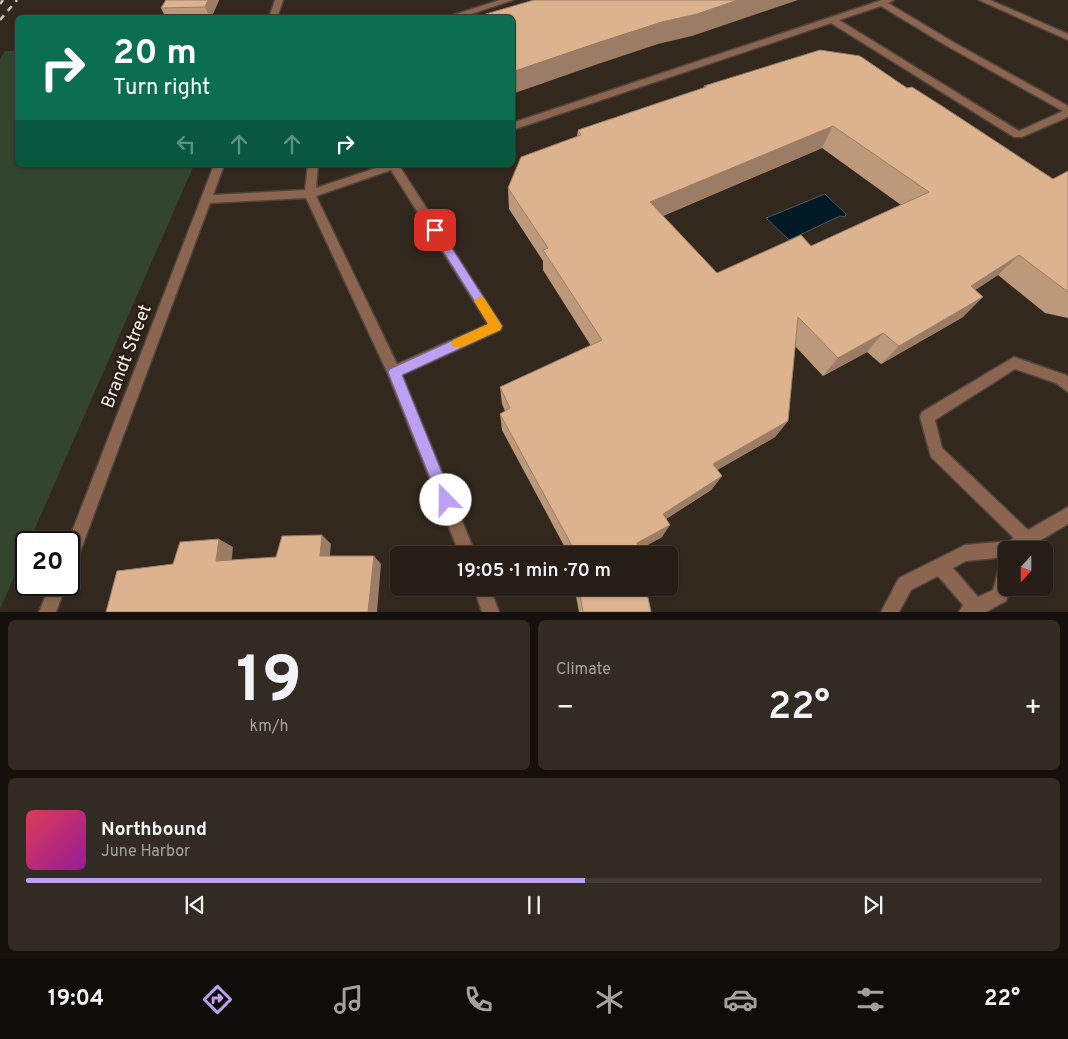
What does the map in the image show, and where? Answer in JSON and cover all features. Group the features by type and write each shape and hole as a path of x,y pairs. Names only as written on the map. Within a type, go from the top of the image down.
{"street":[{"path":"274,15 279,0"},
{"path":"458,15 509,0"},
{"path":"984,0 1068,37"},
{"path":"515,126 886,2 950,44 1068,112"},
{"path":"833,20 1018,135 1068,112"},
{"name":"Brandt Street","path":"80,531 218,167"},
{"path":"313,167 310,194 394,372 464,546"},
{"path":"206,199 310,194 389,167"},
{"path":"394,372 496,326 396,167"},
{"path":"1068,386 1061,379 1014,363 927,417 936,452 1027,540 1068,515"},
{"path":"889,612 905,584 966,553 998,551"},
{"path":"941,566 971,609 998,596"},
{"path":"47,612 54,596"},
{"path":"485,596 491,612"}],"green space":[{"path":"5,51 15,51 15,167 193,167 34,531 15,531 15,575 0,609 0,59"}],"water":[{"path":"825,194 846,214 845,217 840,216 789,240 766,218"}],"building":[{"path":"166,0 208,0 205,7 161,8"},
{"path":"534,0 738,0 697,14 662,22 515,71 515,15 482,15"},
{"path":"820,50 860,56 907,88 912,87 942,106 1053,179 1068,171 1068,292 1019,255 971,286 983,297 899,346 883,333 838,358 798,317 788,421 713,464 722,476 663,514 670,525 637,543 638,546 572,546 500,414 510,408 500,387 602,340 543,250 548,248 508,188 521,157 581,135 578,130 706,87 704,86","holes":["833,126 929,192 811,246 801,235 717,273 650,202"]},
{"path":"322,535 320,556 374,556 368,612 106,612 117,571 173,564 180,542 219,539 216,561 276,557 282,536"},
{"path":"580,596 648,596 651,612 583,612"}],"railway":[{"path":"0,4 3,0"},
{"path":"0,20 17,0"}],"slow traffic":[{"path":"457,344 496,326 480,301"}],"route":[{"path":"435,230 496,326 394,372 446,500"}]}
